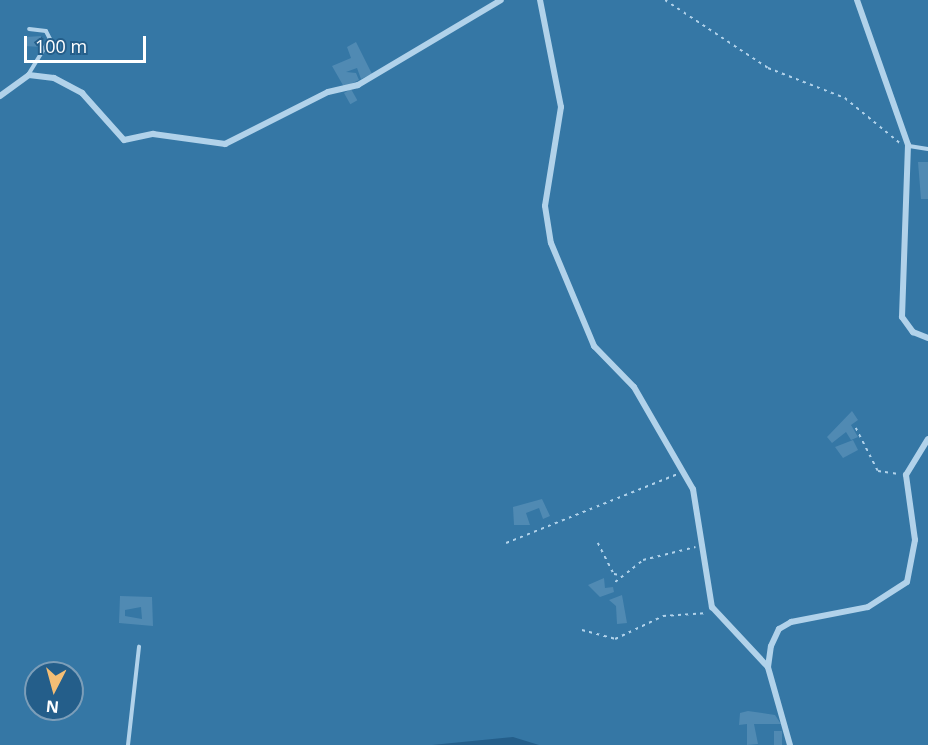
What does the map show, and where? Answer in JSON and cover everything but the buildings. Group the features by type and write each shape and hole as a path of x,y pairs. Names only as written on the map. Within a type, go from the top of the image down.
{"street":[{"path":"0,96 28,75 68,82 124,140 177,135 218,145 328,92 358,85 501,0"},
{"path":"540,0 561,107 545,206 550,243 594,346 634,387 693,489 717,616 768,667 781,696 790,745"},
{"path":"857,0 908,146 902,317 913,332 928,339"},
{"path":"768,667 779,629 791,622 868,607 907,582 915,540 906,476 928,439"}],"lane":[{"path":"28,75 50,39 46,31 29,29"},
{"path":"908,146 928,149"},
{"path":"128,745 139,647"}],"path":[{"path":"665,0 768,68 845,98 908,146"},
{"path":"856,428 878,471 906,476"},
{"path":"506,543 684,471"},
{"path":"598,543 614,574 621,575"},
{"path":"615,582 643,560 702,545"},
{"path":"582,630 615,639 685,611 717,616"}],"shaded area":[{"path":"0,0 928,0 928,745 539,745 513,737 432,745 0,745"}]}
